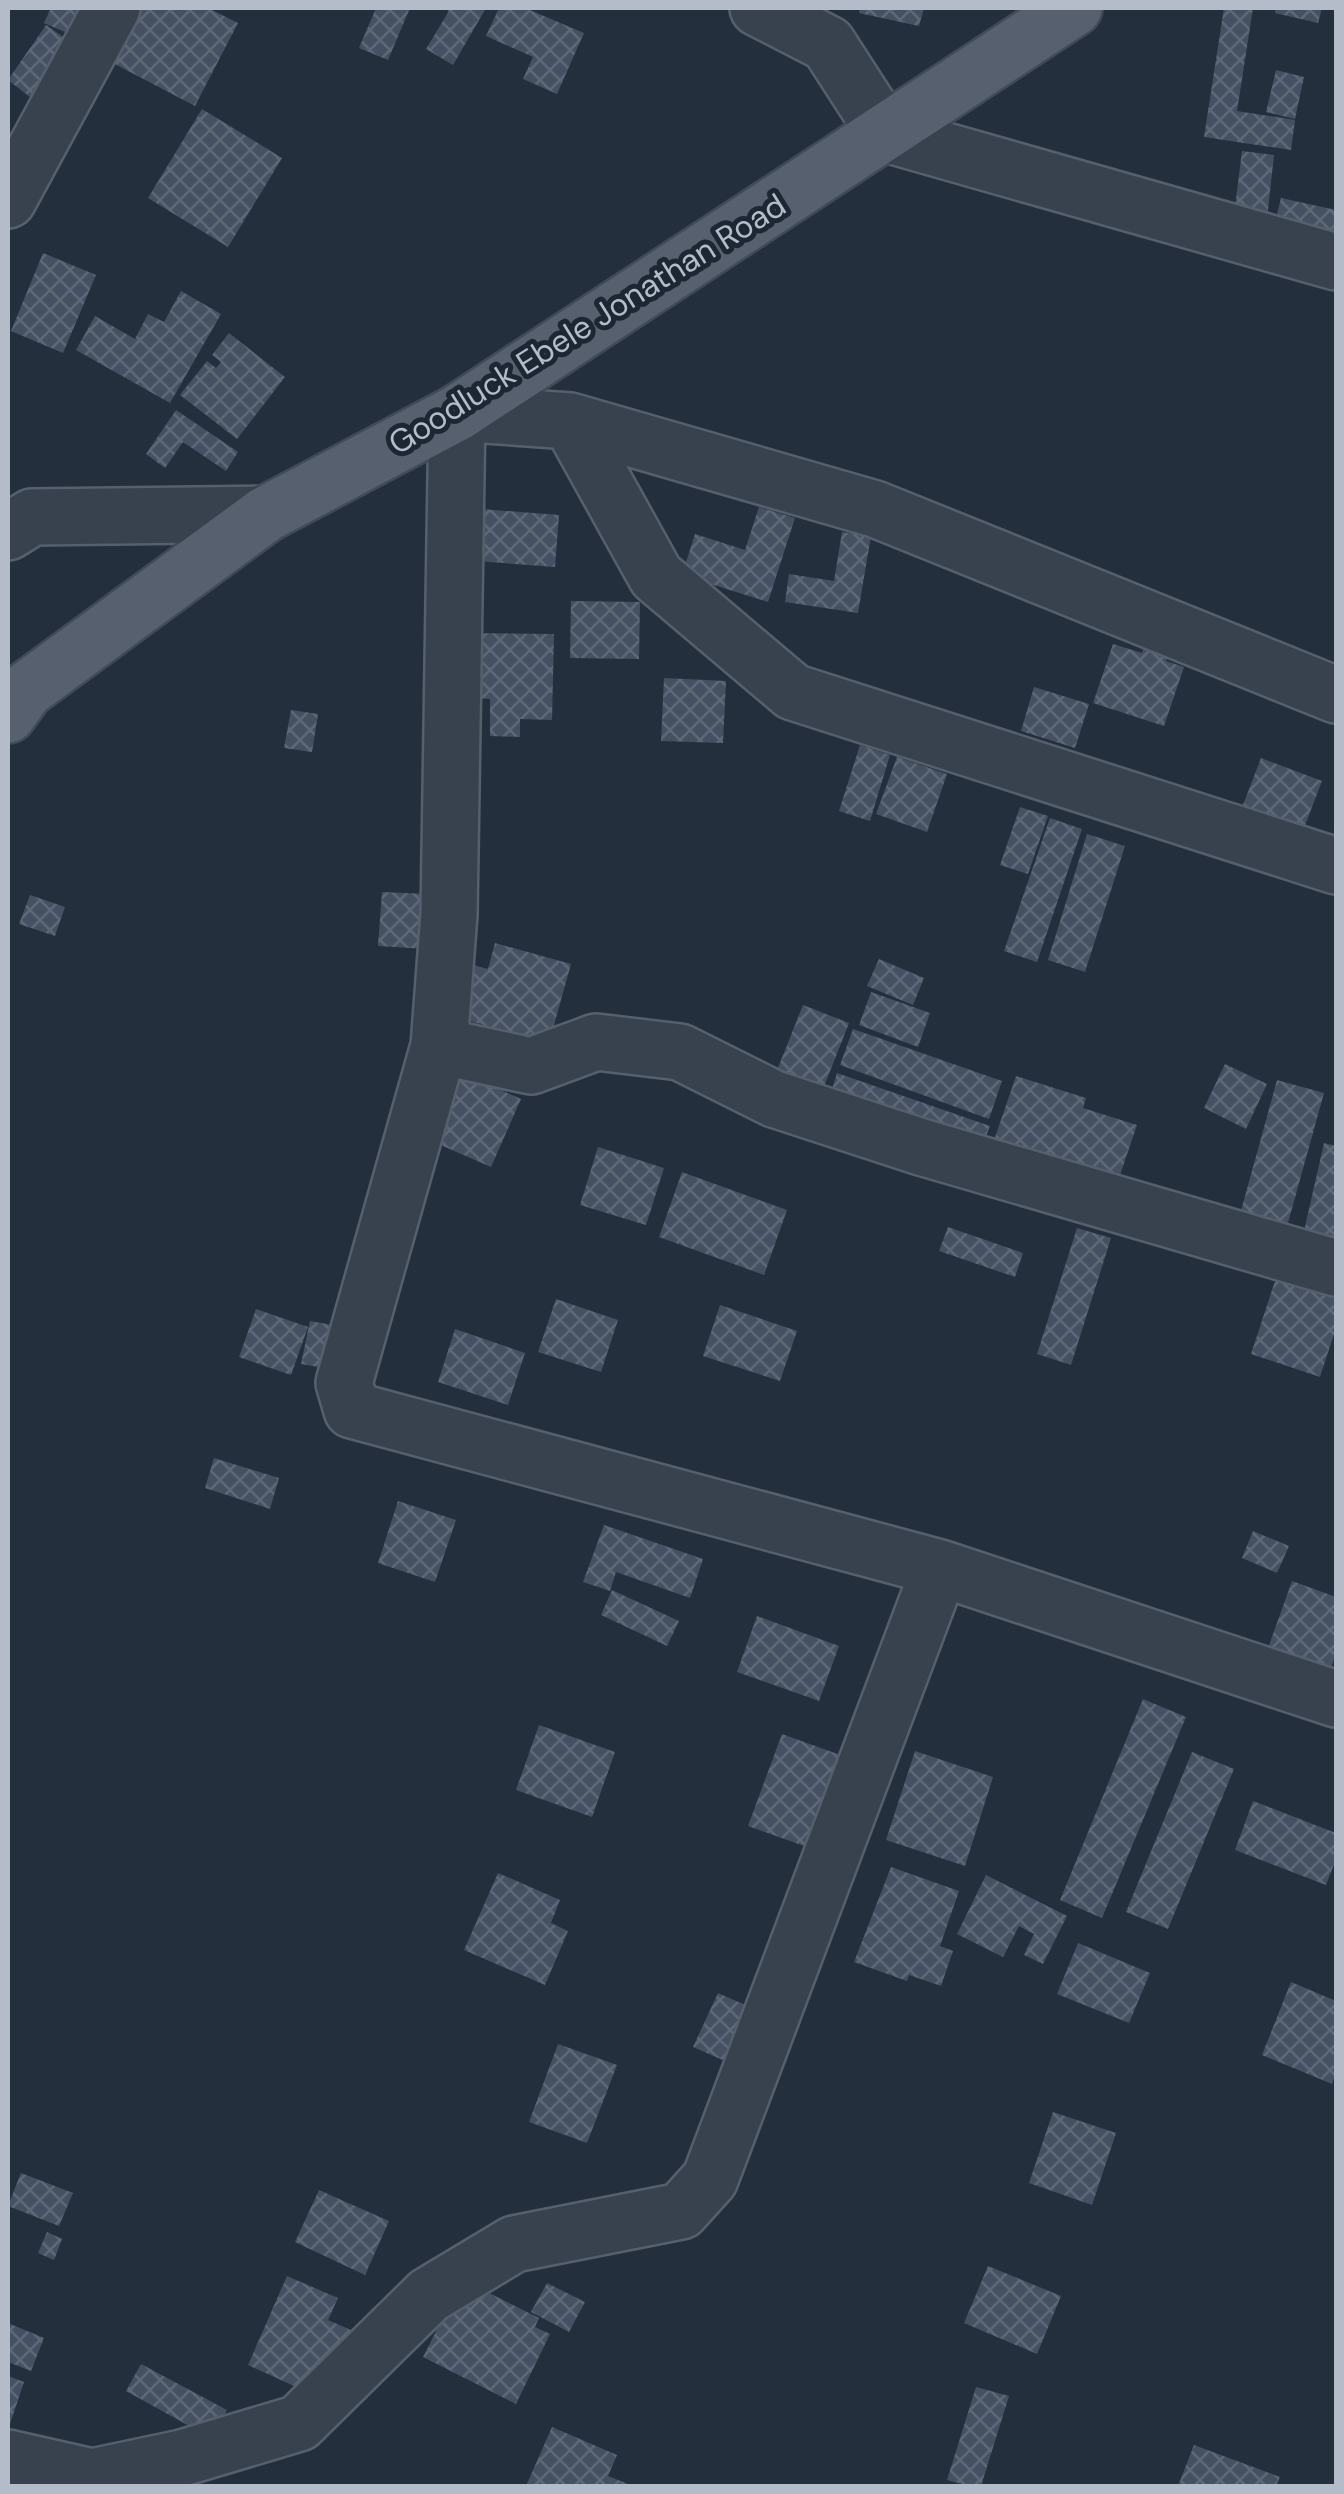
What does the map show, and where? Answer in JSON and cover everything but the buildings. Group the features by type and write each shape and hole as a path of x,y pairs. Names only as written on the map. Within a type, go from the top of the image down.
{"main road":[{"name":"Goodluck Ebele Jonathan Road","path":"8,715 26,690 266,514 457,413 1074,8"}],"street":[{"path":"8,200 112,8"},
{"path":"758,8 828,26 886,134 1336,262"},
{"path":"1336,695 875,509 570,421 457,413 449,914 439,1046 344,1383 352,1410 940,1568 1336,1698"},
{"path":"570,421 656,576 793,692 1336,866"},
{"path":"8,532 32,517 266,514"},
{"path":"439,1046 531,1066 596,1042 680,1052 774,1099 921,1148 1336,1268"},
{"path":"8,2458 92,2478 182,2458 299,2423 429,2294 514,2244 681,2211 710,2180 940,1568"}]}
